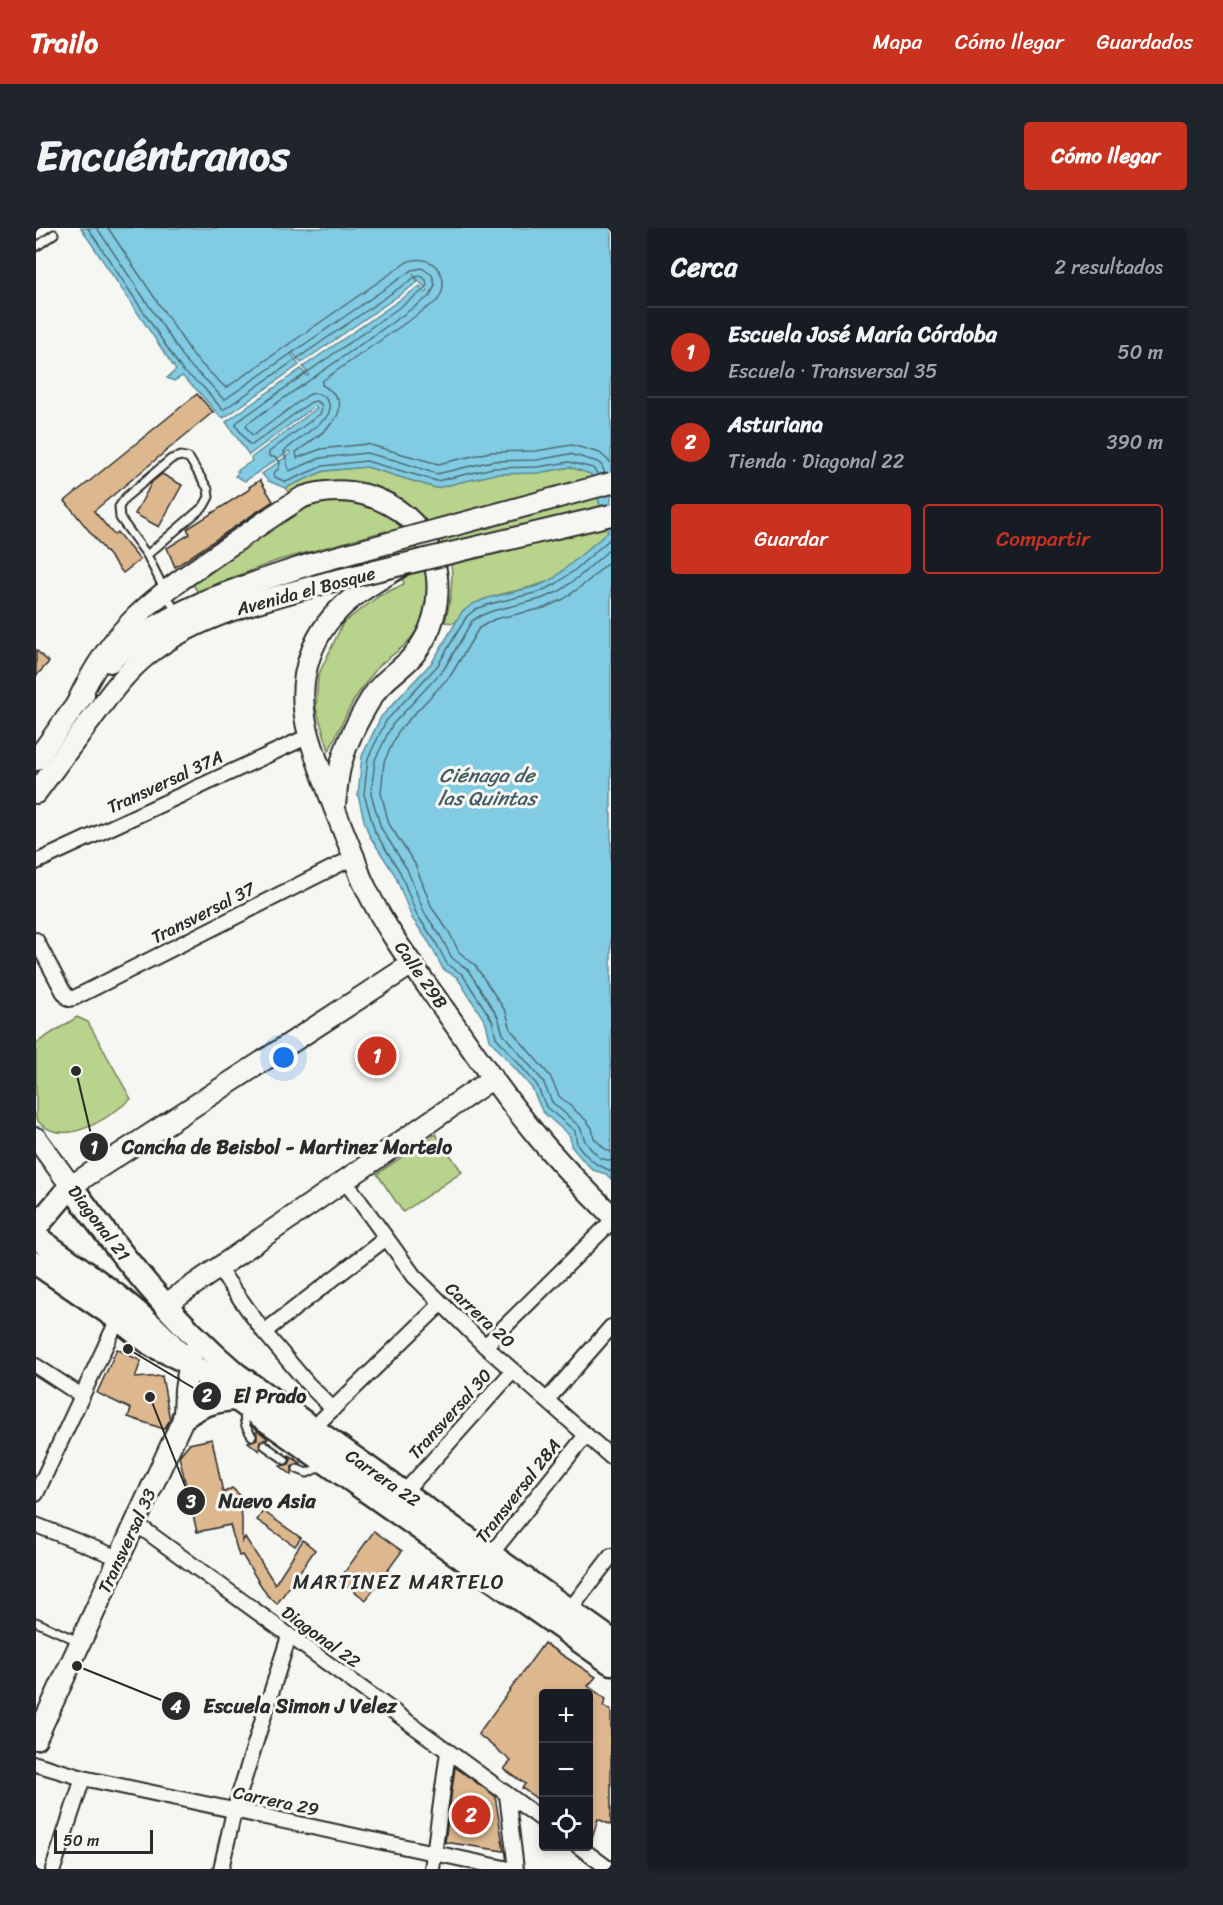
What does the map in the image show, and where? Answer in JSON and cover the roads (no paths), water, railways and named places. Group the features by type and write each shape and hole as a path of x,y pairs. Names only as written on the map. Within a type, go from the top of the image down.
{"main road":[{"name":"Avenida el Bosque","path":"36,760 77,703 125,647 176,614 256,582 314,563 611,483"},
{"path":"77,703 96,665 136,615 165,591 284,508 303,497 333,490 367,495 387,503 415,525 428,544 438,576 437,608 424,642 414,656 380,686 350,738 340,765 335,810"},
{"name":"Avenida el Bosque","path":"36,793 120,681 149,653 182,632 269,598 611,515"},
{"name":"Calle 29B","path":"402,566 360,591 344,604 319,637 310,656 305,675 304,715 309,736 364,885 380,914 412,964 493,1078 554,1156 611,1215"},
{"path":"36,1227 70,1186 412,964"},
{"path":"123,1312 166,1304 493,1078"},
{"name":"Diagonal 21","path":"36,1138 114,1246 166,1304"},
{"name":"Carrera 22","path":"36,1237 123,1312 152,1346 189,1364 327,1463 397,1501"},
{"name":"Carrera 22","path":"39,1271 99,1306 123,1312"},
{"name":"Carrera 22","path":"166,1304 236,1374 299,1444 397,1501 485,1562 564,1618 611,1663"},
{"name":"Transversal 33","path":"36,1739 184,1417 189,1364 196,1336"},
{"path":"184,1417 208,1403 222,1400 241,1403"},
{"name":"Carrera 22","path":"564,1618 611,1640"}],"street":[{"name":"Transversal 37A","path":"36,862 309,736"},
{"name":"Transversal 37","path":"36,940 63,992 69,999 74,998 354,857"},
{"name":"Carrera 20","path":"345,1181 414,1276 485,1346 611,1457"},
{"name":"Transversal 30","path":"485,1346 611,1222"},
{"path":"264,1332 385,1239"},
{"path":"218,1268 264,1332 308,1384 333,1409"},
{"path":"299,1444 441,1304"},
{"path":"36,1494 123,1312"},
{"path":"547,1400 611,1327"},
{"path":"36,1366 82,1396"},
{"name":"Transversal 30","path":"397,1501 513,1371"},
{"name":"Transversal 28A","path":"485,1562 586,1435"},
{"name":"Diagonal 22","path":"135,1524 539,1818"},
{"path":"36,1525 119,1558"},
{"path":"564,1618 611,1556"},
{"path":"221,1869 234,1811 289,1636"},
{"path":"432,1869 448,1752"},
{"name":"Carrera 29","path":"36,1764 82,1778 509,1869"},
{"path":"53,1869 82,1778"},
{"path":"507,1795 516,1869"},
{"path":"583,1851 599,1866"}],"lane":[{"path":"36,247 54,234"},
{"path":"147,555 204,506 209,497 208,489 189,458 181,456 171,459 126,497 119,507 120,518 147,555 176,614"},
{"path":"241,1403 246,1428 252,1437"},
{"path":"264,1445 299,1444"},
{"path":"297,1468 307,1473 327,1463"},
{"path":"36,1622 80,1642"}],"water":[{"name":"Ciénaga de las Quintas","path":"81,228 611,228 611,1179 606,1174 593,1170 571,1146 570,1136 542,1111 532,1088 490,1040 486,1023 457,977 443,969 430,944 412,918 395,875 369,835 358,795 362,756 381,717 433,661 462,612 473,604 488,598 538,586 553,579 608,532 591,474 570,467 538,473 495,474 436,488 367,467 324,471 285,488 268,481 262,474 291,453 289,451 245,481 235,476 239,472 237,471 317,408 315,406 249,455 226,422 301,369 307,376 309,375 303,367 420,286 426,293 428,291 413,274 418,282 301,363 293,353 291,354 299,365 221,418 182,376 174,381 167,378 176,370"}],"place":[{"name":"Escuela José María Córdoba","path":"377,1056"},
{"name":"Cancha de Beisbol - Martinez Martelo","path":"76,1071"},
{"name":"El Prado","path":"128,1349"},
{"name":"Nuevo Asia","path":"150,1397"},
{"name":"Escuela Simon J Velez","path":"77,1666"},
{"name":"Asturiana","path":"471,1815"}],"district":[{"name":"MARTINEZ MARTELO","path":"399,1582"}]}
